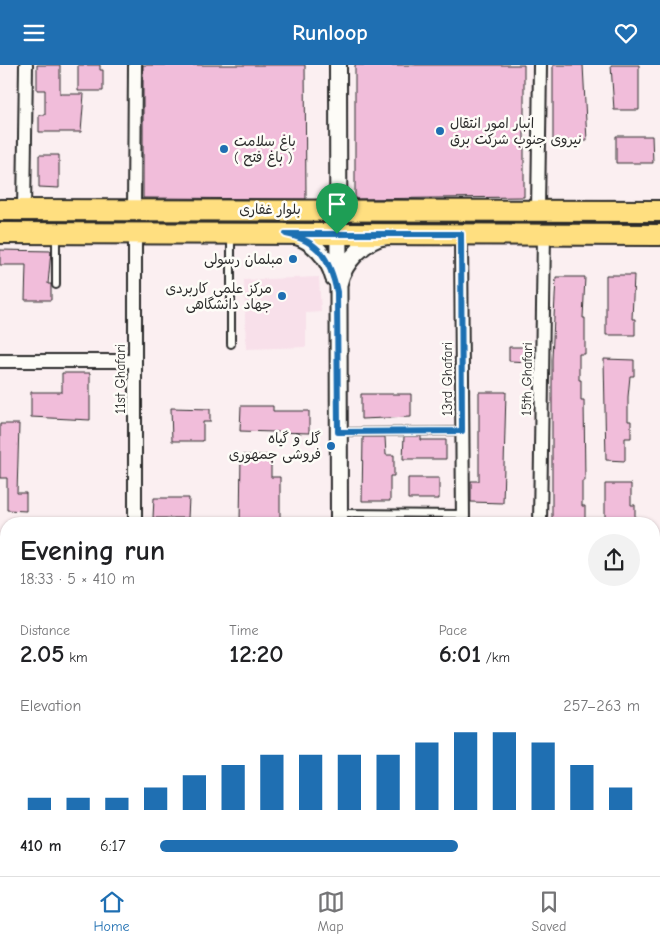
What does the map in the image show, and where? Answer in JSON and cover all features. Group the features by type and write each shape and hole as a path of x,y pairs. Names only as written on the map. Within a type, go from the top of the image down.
{"main road":[{"name":"بلوار غفاری","path":"0,210 337,209 660,211"},
{"name":"بلوار غفاری","path":"0,233 660,235"}],"street":[{"path":"24,210 26,65"},
{"path":"134,210 135,65"},
{"path":"338,65 339,517"},
{"path":"538,210 540,65"},
{"name":"11st Ghafari","path":"135,233 135,517"},
{"path":"286,234 302,237 314,245 332,271 337,292"},
{"path":"337,292 340,277 356,254 380,237 399,234"},
{"name":"13rd Ghafari","path":"461,234 463,517"},
{"name":"15th Ghafari","path":"540,517 544,234"},
{"path":"0,361 135,361"},
{"path":"660,861 660,876"}],"lane":[{"path":"56,233 56,285"},
{"path":"231,343 232,233"},
{"path":"338,432 462,431"}],"shaded area":[{"path":"319,277 321,312 306,313 306,347 246,349 244,280"}],"building":[{"path":"37,65 60,65 60,94 84,94 81,132 39,132 39,115 45,115 45,90 37,90"},
{"path":"78,65 100,65 100,70 103,70 103,91 78,91"},
{"name":"باغ سلامت ( باغ فتح )","path":"143,65 305,65 306,199 143,198"},
{"name":"انبار امور انتقال نیروی جنوب شرکت برق","path":"355,65 524,65 524,197 355,199"},
{"path":"553,65 583,65 587,141 553,141"},
{"path":"611,65 639,65 639,110 614,110"},
{"path":"616,136 652,136 653,163 616,163"},
{"path":"39,155 59,155 59,188 39,187"},
{"path":"0,250 51,251 48,284 51,284 51,300 25,300 26,265 0,265"},
{"path":"606,275 634,275 632,319 635,319 635,335 606,335"},
{"path":"556,277 585,277 583,318 585,318 585,354 579,354 579,380 581,380 581,400 584,400 585,481 582,481 582,506 585,506 585,517 552,517 552,359"},
{"path":"509,347 531,347 531,362 509,361"},
{"path":"604,359 634,360 634,376 630,376 628,397 628,421 631,421 631,438 625,438 625,461 606,460"},
{"path":"62,373 90,373 90,420 31,417 31,392 62,392"},
{"path":"479,392 506,392 503,503 471,502 471,481 479,481"},
{"path":"361,394 411,394 411,417 361,419"},
{"path":"241,406 273,406 273,411 309,411 309,433 240,431"},
{"path":"171,408 210,409 210,422 203,422 203,441 172,441"},
{"path":"0,424 19,424 17,493 26,493 26,511 7,510 7,478 0,478"},
{"path":"404,436 421,436 421,440 446,440 446,459 403,459"},
{"path":"363,437 385,437 386,455 394,455 394,476 390,476 390,501 362,501"},
{"path":"241,455 271,455 271,477 280,477 280,517 240,517"},
{"path":"408,478 439,478 439,499 408,499"},
{"path":"605,484 631,484 631,505 635,505 635,517 605,517"},
{"path":"154,498 189,498 188,517 153,517"}],"place":[{"name":"انبار امور انتقال نیروی جنوب شرکت برق","path":"440,131"},
{"name":"باغ سلامت ( باغ فتح )","path":"224,149"},
{"name":"مبلمان رسولی","path":"293,259"},
{"name":"مرکز علمی کاربردی جهاد دانشگاهی","path":"282,296"},
{"name":"گل و گیاه فروشی جمهوری","path":"331,446"}],"route":[{"path":"286,234 337,234 461,234 462,431 338,432 337,292 332,271 314,245 302,237 286,234"}]}
